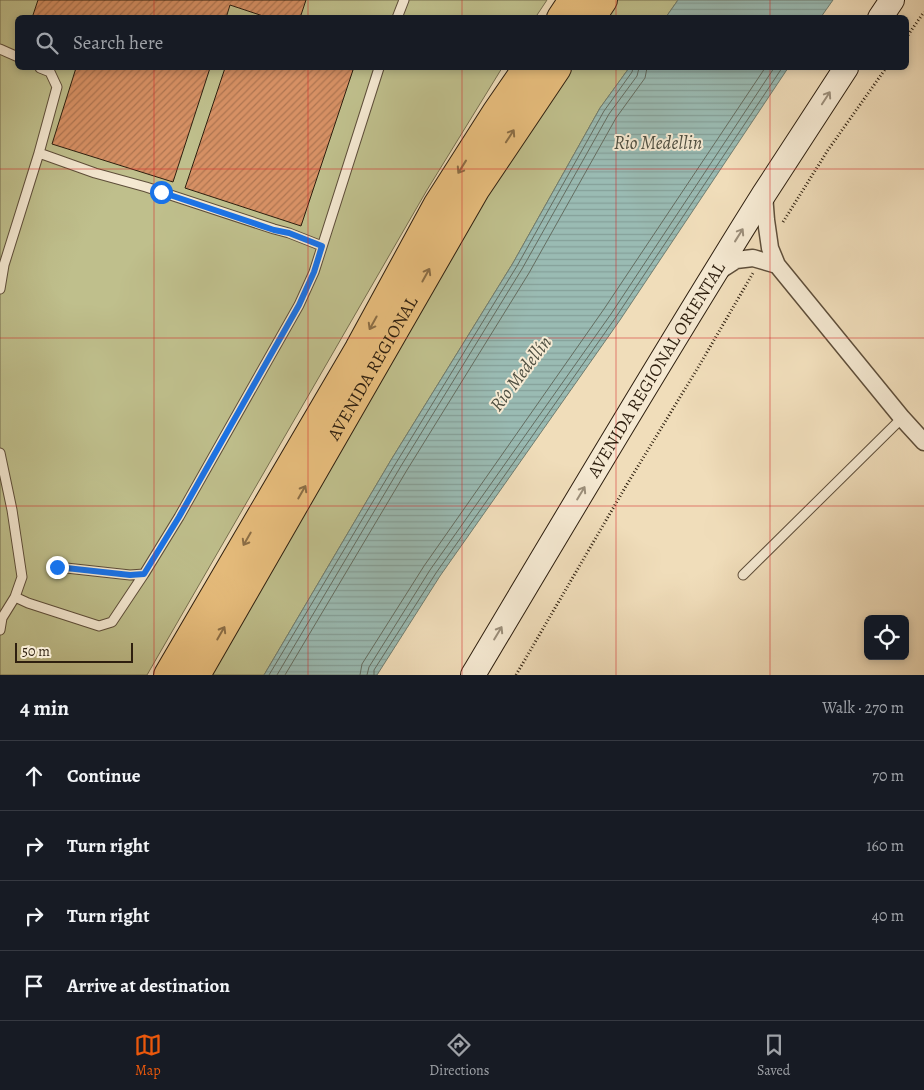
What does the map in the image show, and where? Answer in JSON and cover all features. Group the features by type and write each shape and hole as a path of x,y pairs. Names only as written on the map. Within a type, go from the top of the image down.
{"highway":[{"path":"564,15 573,0"},
{"path":"593,15 602,0"},
{"name":"AVENIDA REGIONAL","path":"168,675 359,349 438,204 526,70"},
{"name":"AVENIDA REGIONAL","path":"196,675 471,198 556,70"}],"main road":[{"path":"882,15 892,0"},
{"name":"AVENIDA REGIONAL ORIENTAL","path":"473,675 589,479 764,194 845,70"}],"street":[{"path":"764,194 770,248 777,265 902,418 924,442"},
{"path":"716,273 736,260 753,258 777,265"}],"lane":[{"path":"398,15 404,0"},
{"path":"0,50 15,56"},
{"path":"0,289 4,265 39,153 57,87 50,72 45,70"},
{"path":"15,597 99,626 112,622 179,517 299,305 314,272 378,70"},
{"path":"39,153 95,173 146,187 274,230 289,233 322,246"},
{"path":"743,575 902,418"},
{"path":"0,453 12,510 22,578 15,597 2,618 0,630"},
{"path":"57,567 130,575 144,574"}],"path":[{"path":"909,34 924,12"},
{"path":"770,243 828,150 885,70"},
{"path":"516,675 761,260"}],"green space":[{"path":"0,0 547,0 537,15 15,15 15,70 501,70 427,190 147,675 0,675"},
{"path":"614,0 678,0 667,15 604,15"},
{"path":"567,70 628,70 600,108 513,263 391,460 264,675 208,675 475,215"}],"water":[{"path":"678,0 833,0 822,15 667,15"},
{"name":"Rio Medellin","path":"628,70 787,70 620,320 440,576 377,675 264,675 391,460 513,263 600,108"}],"building":[{"path":"38,0 306,0 301,15 260,15 230,5 227,15 33,15"},
{"path":"75,70 209,70 173,182 52,144"},
{"path":"224,70 353,70 301,226 185,188"}],"route":[{"path":"57,567 130,575 144,574 179,517 299,305 314,272 322,246 289,233 274,230 161,192"}],"water label":[{"name":"Río Medellín","path":"520,373"}]}
